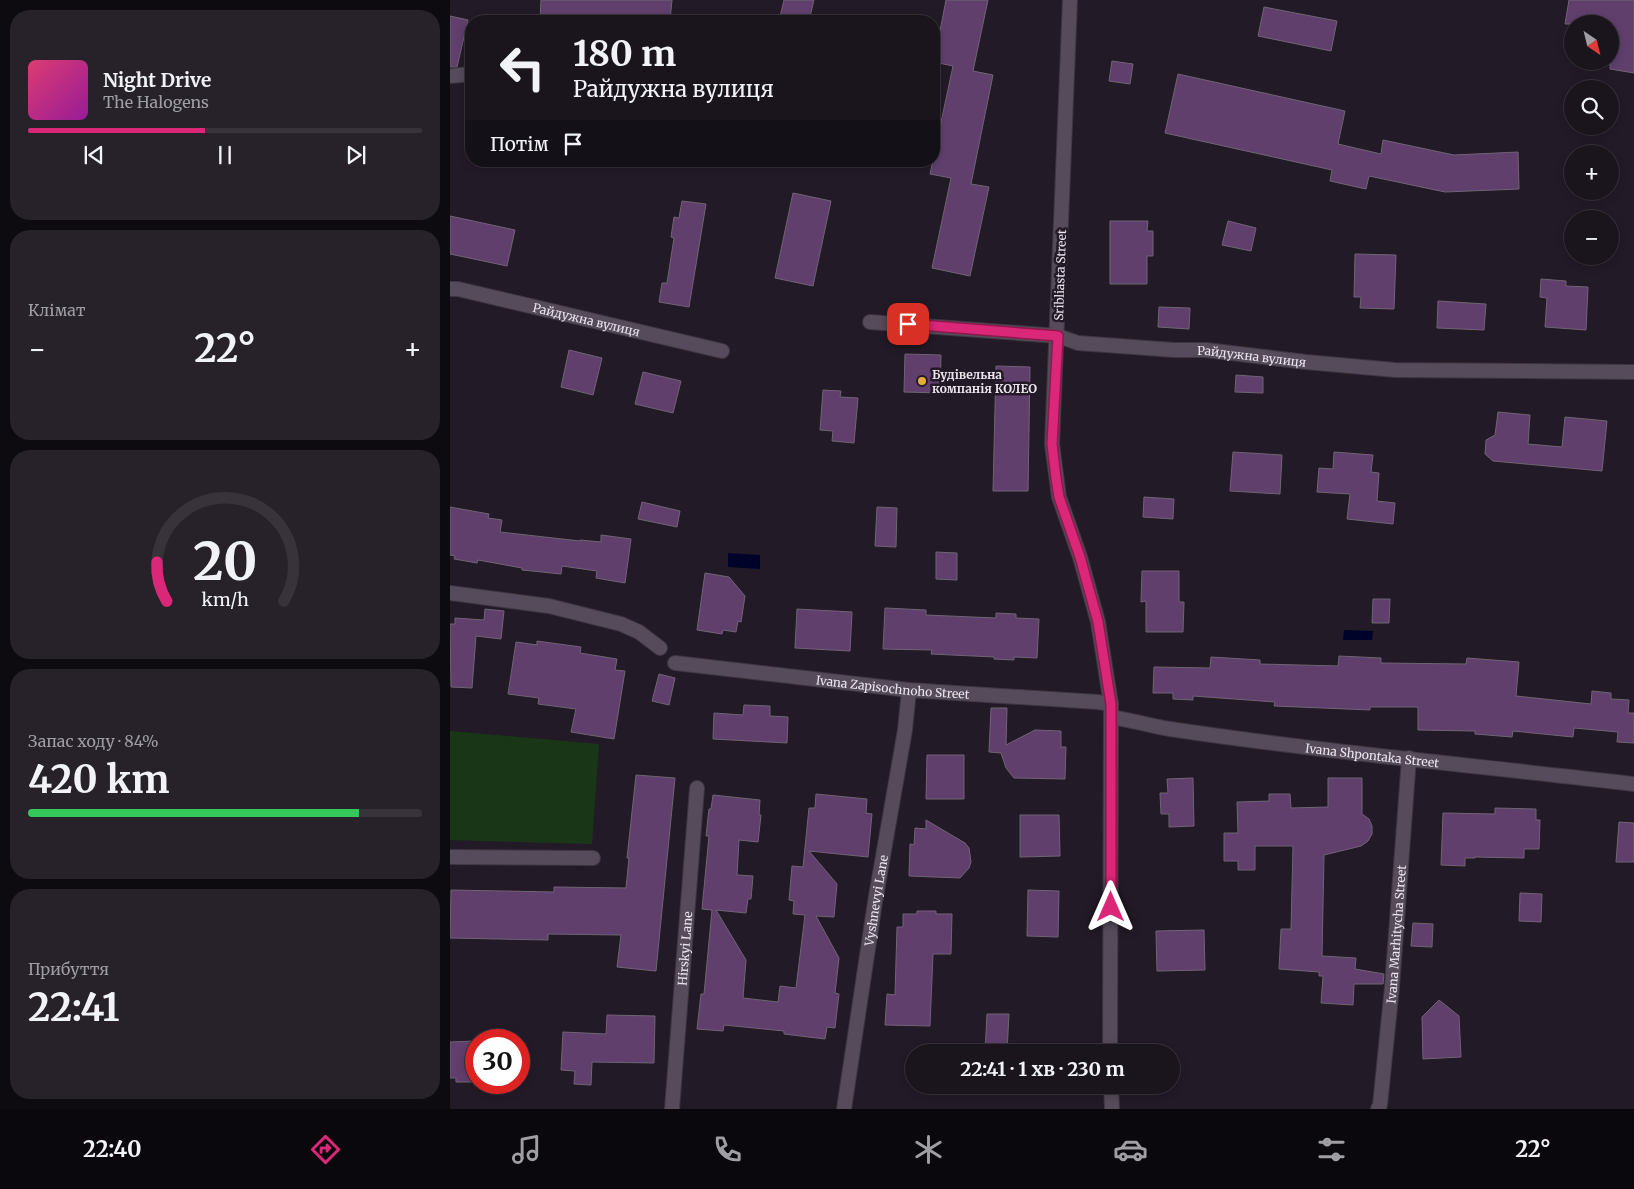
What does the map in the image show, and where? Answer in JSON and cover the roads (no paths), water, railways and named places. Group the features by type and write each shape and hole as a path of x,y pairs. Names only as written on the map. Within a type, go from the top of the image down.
{"street":[{"name":"Sribliasta Street","path":"1070,0 1058,336 1052,444 1059,497 1080,557 1098,622 1111,711 1110,1044"},
{"path":"450,76 465,75"},
{"name":"Райдужна вулиця","path":"450,289 458,289 722,351"},
{"name":"Райдужна вулиця","path":"870,322 1058,336 1078,343 1174,350 1206,350 1395,370 1634,372"},
{"path":"450,593 549,606 621,624 639,632 660,648"},
{"name":"Ivana Zapisochnoho Street","path":"675,663 909,690 1098,702 1111,711"},
{"name":"Vyshnevyi Lane","path":"844,1109 875,902 905,730 909,690"},
{"name":"Ivana Shpontaka Street","path":"1111,711 1176,730 1634,784"},
{"name":"Ivana Marhitycha Street","path":"1378,1109 1380,1106 1392,987 1409,758"},
{"name":"Hirskyi Lane","path":"672,1109 697,788"},
{"path":"450,857 593,858"},
{"path":"1112,1094 1112,1109"}],"water":[{"path":"728,553 760,555 760,569 728,567"},
{"path":"1344,630 1373,631 1372,640 1343,640"}],"place":[{"name":"Будівельна компанія КОЛЕО","path":"922,381"}]}
